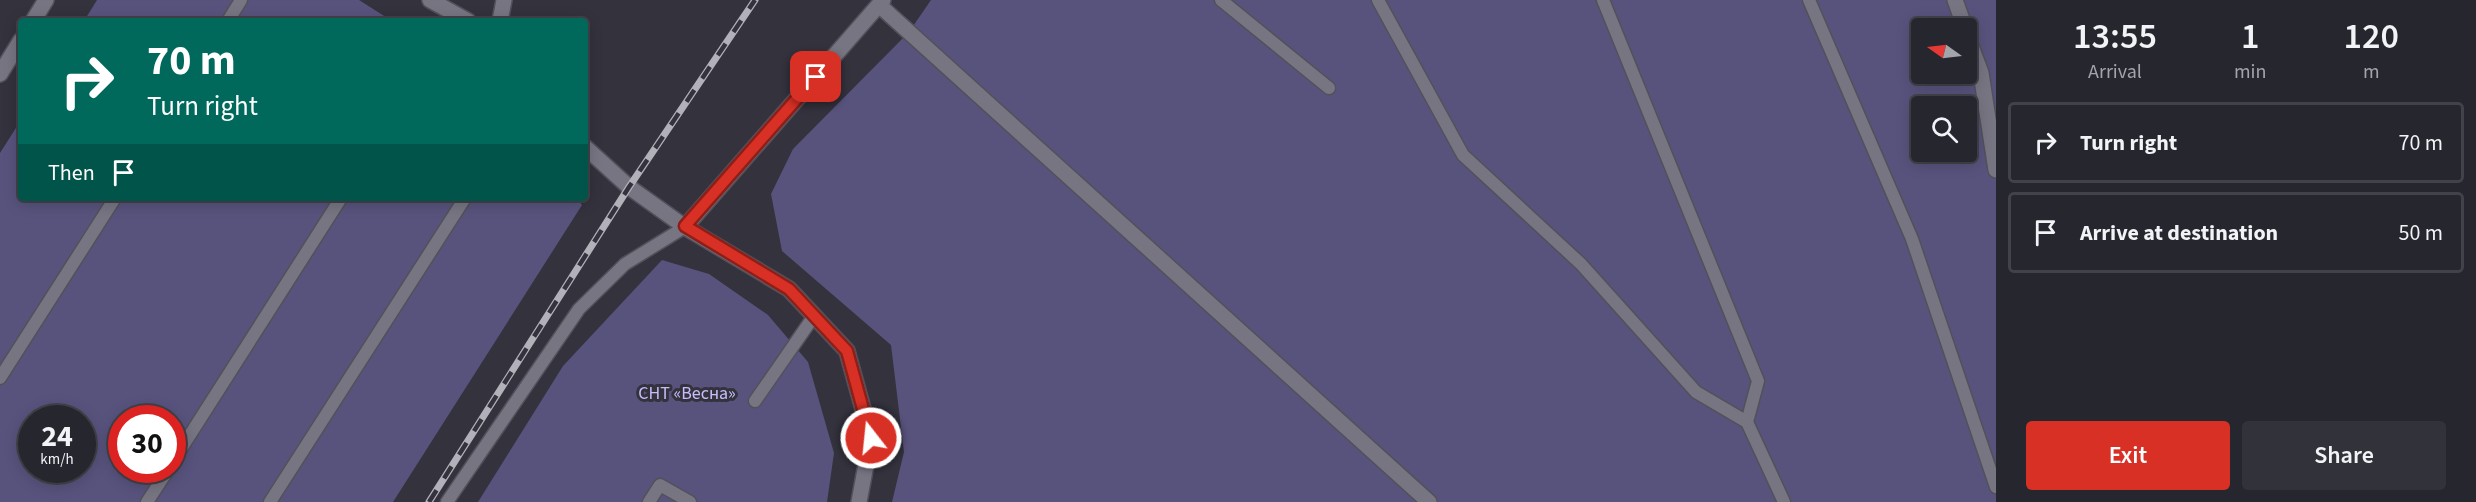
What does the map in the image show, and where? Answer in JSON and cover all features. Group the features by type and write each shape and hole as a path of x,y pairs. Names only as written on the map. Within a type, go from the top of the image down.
{"street":[{"path":"35,18 46,0"},
{"path":"430,0 458,18"},
{"path":"501,18 504,0"},
{"path":"1955,0 1961,18"},
{"path":"685,226 881,2 1429,502"},
{"path":"0,74 18,45"},
{"path":"1977,62 1981,73 1996,170"},
{"path":"588,150 628,187 685,226 789,289 847,351 871,438 859,502"}],"lane":[{"path":"230,18 241,0"},
{"path":"1221,0 1329,88"},
{"path":"1378,0 1463,155 1581,264 1696,392 1747,422 1784,502"},
{"path":"1603,0 1758,381 1747,422"},
{"path":"1809,0 1912,239 1996,487"},
{"path":"0,378 113,201"},
{"path":"186,441 339,201"},
{"path":"270,502 463,201"},
{"path":"447,502 579,309 625,264 685,226"},
{"path":"755,401 814,316"},
{"path":"147,502 159,483"},
{"path":"649,502 660,485 690,502"}],"green space":[{"path":"97,0 359,0 387,18 86,18"},
{"path":"931,0 1996,0 1996,502 892,502 904,452 891,345 782,251 771,194 793,149 909,32"},
{"path":"18,125 18,201 579,201 582,205 393,502 0,502 0,153"},
{"name":"СНТ «Весна»","path":"662,260 709,274 768,315 808,362 834,453 827,502 478,502 563,366"}],"railway":[{"path":"429,502 629,187 755,0"}],"route":[{"path":"816,77 685,226 789,289 847,351 871,438"}]}
